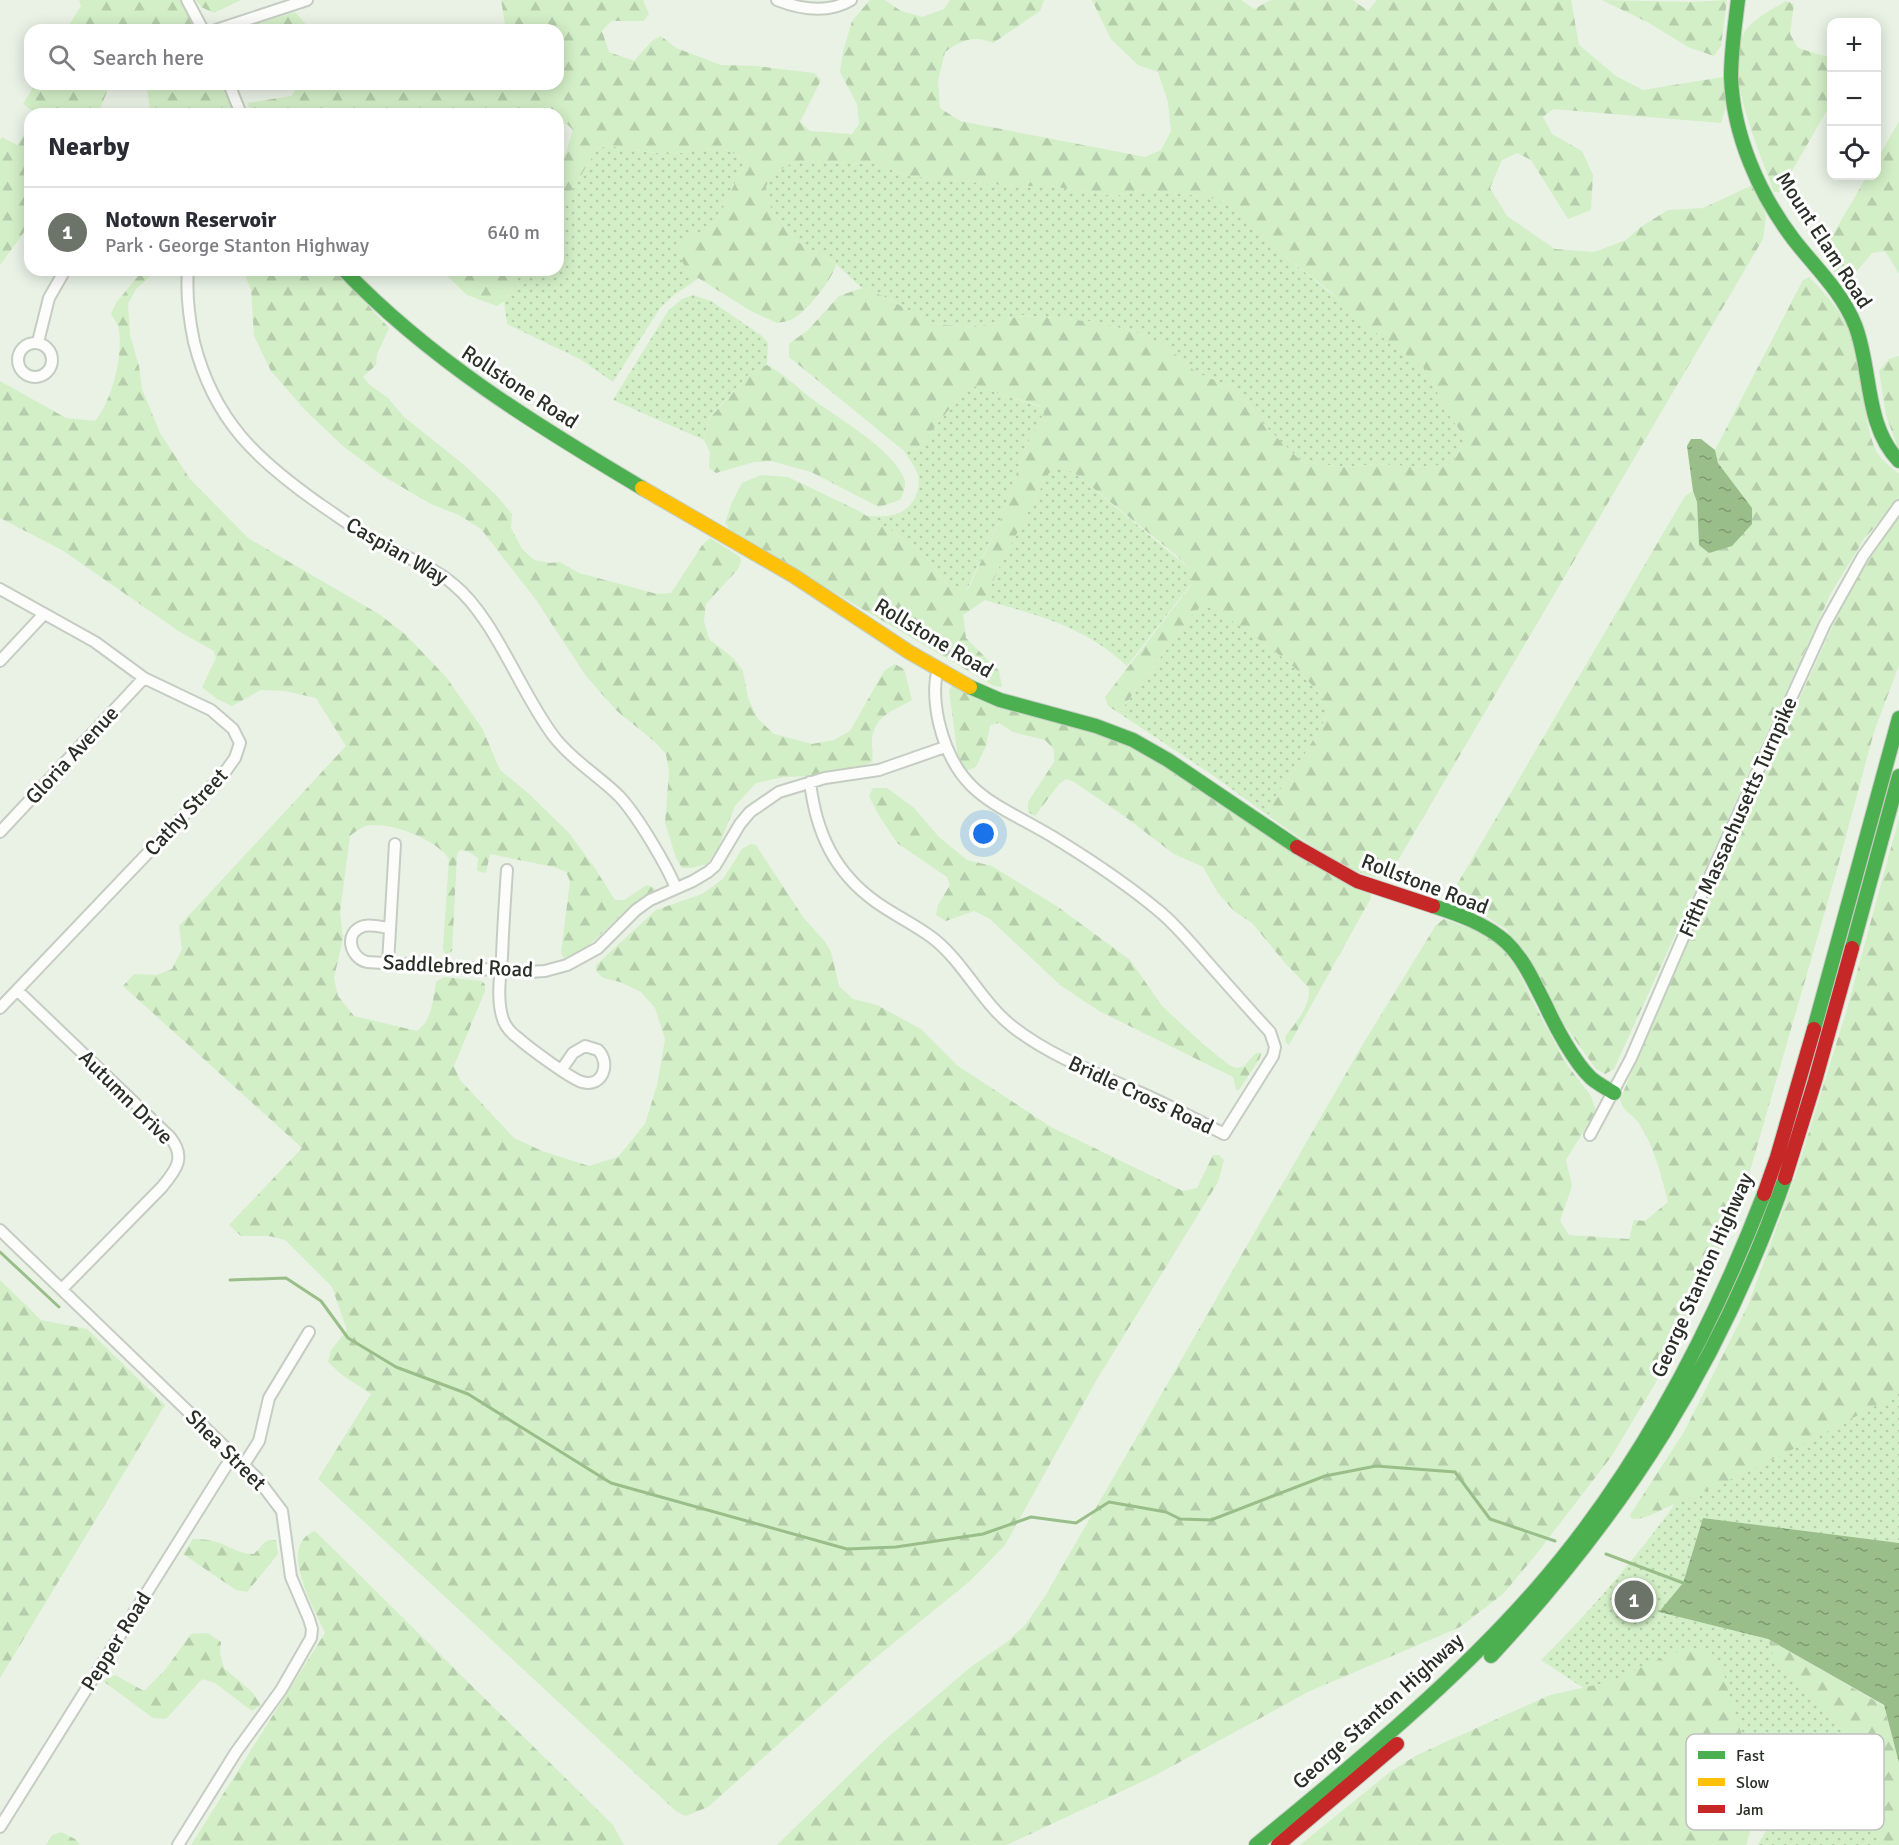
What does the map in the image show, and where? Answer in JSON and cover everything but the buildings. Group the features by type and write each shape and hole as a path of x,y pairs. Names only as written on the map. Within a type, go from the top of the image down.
{"main road":[{"name":"Mount Elam Road","path":"1738,0 1731,82 1735,111 1745,149 1786,229 1838,296 1854,322 1863,350 1881,437 1889,452 1899,461"},
{"name":"Rollstone Road","path":"350,276 389,317 453,369 593,460 799,579 969,687 1006,703 1102,728 1128,738 1198,781 1271,831 1347,877 1383,892 1472,921 1496,934 1521,960 1554,1022 1589,1076 1614,1093"},
{"name":"George Stanton Highway","path":"1256,1845 1443,1687 1538,1587 1575,1541 1614,1486 1680,1381 1755,1219 1777,1157 1899,718"},
{"name":"George Stanton Highway","path":"1278,1845 1404,1738 1471,1676 1527,1619 1620,1505 1683,1403 1713,1347 1756,1254 1797,1141 1899,776"}],"street":[{"path":"188,0 200,24"},
{"path":"234,24 307,0"},
{"path":"777,0 795,7 810,8 837,6 851,0"},
{"path":"231,90 239,108"},
{"path":"38,342 49,298 62,276"},
{"name":"Caspian Way","path":"188,276 190,326 199,361 215,399 238,434 262,460 288,482 375,541 437,572 454,584 472,604 489,629 556,740 620,797 647,837 676,888"},
{"name":"Fifth Massachusetts Turnpike","path":"1590,1135 1614,1093 1641,1037 1704,889 1828,617 1863,556 1899,506"},
{"name":"Cathy Street","path":"0,589 107,650 144,678 203,705 220,717 237,735 240,743 232,765 0,1008"},
{"path":"0,661 44,614"},
{"name":"Bridle Cross Road","path":"810,782 813,805 826,844 844,872 875,902 934,939 953,958 988,1003 1014,1028 1069,1062 1162,1103 1224,1134 1273,1056 1275,1047 1270,1032 1180,931 1159,911 1072,849 990,801 973,787 955,766 945,747 938,719 935,691 938,669"},
{"name":"Gloria Avenue","path":"0,832 144,678"},
{"name":"Saddlebred Road","path":"389,928 367,926 356,930 351,941 353,953 362,960 501,971 545,971 567,965 584,957 604,943 636,910 650,900 693,881 715,866 740,824 762,802 779,792 825,778 879,770 945,747"},
{"path":"388,963 395,844"},
{"path":"507,870 501,971 502,1018 507,1028 522,1042 562,1069"},
{"name":"Autumn Drive","path":"17,990 170,1137 179,1155 176,1169 162,1187 62,1289"},
{"name":"Shea Street","path":"0,1230 257,1478 282,1511 291,1577 312,1629 311,1638 178,1845"},
{"path":"243,1466 259,1441 269,1398 309,1332"},
{"name":"Pepper Road","path":"0,1827 233,1457"}],"green space":[{"path":"79,0 180,0 192,24 70,24 81,6"},
{"path":"196,0 241,0 214,13 201,7"},
{"path":"501,0 643,0 649,14 644,21 611,21 602,31 609,52 634,61 652,41 661,36 676,48 721,65 756,66 814,73 821,80 800,122 810,131 852,134 859,124 857,104 840,72 852,21 870,0 885,0 901,11 922,17 944,9 950,0 1044,0 1040,11 993,43 979,39 968,40 945,52 938,81 940,108 960,121 1145,157 1161,150 1171,131 1168,102 1158,72 1138,65 1111,39 1092,0 1241,0 1254,9 1271,0 1353,0 1368,11 1377,0 1571,0 1579,45 1616,76 1643,90 1723,77 1726,107 1721,123 1553,109 1543,117 1552,134 1582,151 1593,175 1591,210 1568,219 1531,160 1517,153 1502,160 1490,188 1507,216 1555,249 1594,252 1626,240 1642,226 1668,210 1703,208 1755,184 1766,216 1763,239 1394,867 1385,878 1372,876 1341,864 1270,817 1268,807 1300,762 1330,711 1309,681 1294,667 1212,607 1197,608 1119,713 1108,706 1105,697 1191,585 1190,569 1077,475 1062,466 1049,473 1000,565 985,600 963,615 966,638 999,671 1002,687 994,686 731,532 725,523 742,483 761,475 788,477 855,509 889,529 924,555 949,587 968,589 1004,512 1025,448 1044,413 1040,406 976,386 964,391 917,449 904,451 789,357 789,344 808,330 839,296 862,288 883,296 934,324 978,327 1023,315 1096,322 1136,332 1167,347 1197,373 1227,385 1243,396 1265,426 1302,462 1346,467 1377,464 1422,467 1452,464 1465,438 1444,407 1427,370 1360,321 1331,292 1282,254 1231,206 1209,197 1144,190 1115,196 1050,186 1014,186 908,176 875,164 795,161 771,176 763,193 774,213 798,242 836,264 825,285 801,313 787,321 777,323 751,311 687,271 677,251 690,236 713,229 745,162 727,150 718,148 669,154 607,146 597,149 564,203 564,158 573,130 564,124 564,108 249,108 248,103 291,96 296,90 564,90 564,24 505,24"},
{"path":"1602,0 1689,2 1727,0 1721,46 1714,56 1688,47 1649,23"},
{"path":"1786,1 1794,4 1790,34 1798,48 1827,57 1827,110 1780,192 1774,192 1745,111 1737,66 1739,47 1745,31"},
{"path":"295,12 306,24 256,24"},
{"path":"31,90 108,90 100,108 29,108 23,104"},
{"path":"147,90 225,90 232,108 150,108"},
{"path":"1899,121 1899,274 1885,251 1872,253 1855,273 1838,277 1828,262 1828,243 1865,180 1881,180 1881,153"},
{"path":"24,135 24,232 0,265 0,140 2,137 17,145"},
{"path":"607,146 669,154 717,148 735,154 745,162 713,229 690,236 687,271 699,278 660,308 613,382 580,359 507,324 504,301 519,276 564,276 564,203 597,149"},
{"path":"795,161 875,164 908,176 1014,186 1050,186 1115,196 1144,190 1209,197 1231,205 1282,254 1427,370 1444,407 1465,438 1452,464 1422,467 1377,464 1346,467 1302,462 1265,426 1243,396 1227,385 1197,373 1167,347 1136,332 1096,322 1023,315 978,327 934,324 883,296 862,288 836,264 798,242 774,213 763,193 771,176"},
{"path":"138,276 150,276 136,289 128,304 130,335 139,366 142,389 160,433 190,479 248,538 379,614 406,635 446,677 482,728 500,770 527,792 569,833 615,900 624,900 647,885 655,888 653,894 622,914 585,949 564,958 561,953 570,881 566,872 554,867 490,854 486,873 477,871 478,858 469,852 460,850 457,855 452,951 445,955 443,948 449,859 434,845 412,833 387,826 366,826 350,836 340,912 343,938 334,978 338,996 354,1016 417,1031 429,1015 436,982 444,977 481,981 485,984 485,991 454,1066 460,1080 514,1138 542,1151 589,1166 618,1157 645,1124 657,1085 665,1039 655,1008 641,992 620,982 603,978 596,971 596,965 656,910 702,894 723,879 742,849 751,844 756,845 803,917 826,943 831,952 839,986 853,999 877,1005 921,1029 958,1066 1051,1127 1183,1191 1197,1188 1213,1155 1219,1155 1224,1160 1218,1182 1096,1381 1005,1545 970,1581 874,1659 708,1807 686,1816 677,1812 318,1479 371,1394 342,1375 328,1362 331,1350 347,1330 332,1287 285,1240 269,1236 241,1236 229,1225 302,1148 123,986 134,974 157,975 172,969 182,949 179,926 346,746 316,698 285,691 261,690 232,706 217,699 202,687 216,658 214,651 180,632 62,550 0,518 0,381 66,418 95,421 111,390 118,365 119,329 111,314 116,303"},
{"path":"245,276 341,276 389,328 377,354 376,365 363,377 388,398 404,417 463,464 497,496 512,514 511,528 522,549 534,560 549,563 560,562 579,573 657,594 671,593 703,544 710,538 740,557 741,562 738,569 706,604 704,621 709,639 733,658 743,671 748,698 758,719 774,734 812,744 834,740 850,731 884,671 895,664 904,669 912,700 887,714 877,723 872,738 872,762 813,776 783,777 756,783 735,806 718,848 707,864 682,868 676,858 665,823 669,772 666,754 654,741 617,711 586,676 536,600 481,529 459,515 431,504 383,476 344,447 305,410 271,371 254,336 251,290"},
{"path":"447,276 519,276 504,301 497,306 467,295"},
{"path":"1809,277 1828,297 1849,329 1859,365 1871,437 1878,454 1899,474 1899,499 1864,539 1831,593 1614,1069 1605,1074 1596,1069 1563,1023 1538,974 1506,929 1482,914 1452,901 1452,893 1685,496 1693,491 1697,502 1699,545 1752,508 1718,463 1715,450 1803,280"},
{"path":"693,295 711,301 762,336 768,343 767,365 750,373 709,418 704,440 613,400 668,311 682,299"},
{"path":"1899,356 1899,451 1886,415 1879,371 1889,359"},
{"path":"767,365 863,434 888,456 905,481 900,500 879,507 811,472 771,461 754,462 716,473 709,468 710,452 704,440 709,419 750,373"},
{"path":"976,386 1041,407 1044,413 1025,448 1004,512 967,589 949,587 924,555 889,529 866,516 894,515 910,505 917,493 919,478 904,451 917,449 964,391"},
{"path":"1062,466 1077,475 1190,569 1191,584 1127,666 1094,641 1061,624 985,600 1000,565 1049,472"},
{"path":"1899,517 1899,665 1874,732 1748,1178 1709,1281 1655,1384 1611,1457 1503,1594 1460,1627 1308,1692 1154,1776 1007,1845 777,1845 886,1739 972,1666 1007,1642 1026,1624 1047,1593 1360,1049 1436,925 1444,919 1483,933 1503,948 1516,967 1568,1066 1591,1096 1596,1111 1566,1160 1572,1186 1560,1221 1569,1235 1629,1239 1634,1220 1645,1221 1668,1202 1653,1150 1638,1122 1625,1110 1620,1100 1666,990 1846,597 1866,561"},
{"path":"1212,606 1294,667 1309,681 1330,711 1300,762 1268,807 1270,817 1214,776 1119,713 1197,608"},
{"path":"953,685 1135,747 1370,893 1371,898 1289,1045 1285,1037 1305,1008 1309,988 1252,923 1234,911 1218,893 1203,867 1174,854 1124,816 1066,779 1059,784 1035,816 1028,812 1028,802 1054,762 1054,749 1045,740 1013,732 999,723 990,725 986,746 976,767 968,770 958,758 949,690"},
{"path":"873,788 887,788 914,808 939,837 967,860 992,866 1058,907 1130,960 1162,1006 1229,1065 1236,1068 1243,1067 1256,1053 1261,1053 1239,1090 1236,1090 1233,1077 1099,1011 1060,985 990,919 974,911 946,921 936,915 938,905 950,885 947,877 897,843 869,796"},
{"path":"1899,818 1899,1393 1732,1479 1649,1516 1632,1519 1630,1515 1684,1432 1749,1303 1796,1174 1847,1009"},
{"path":"1899,980 1899,1543 1703,1518 1683,1583 1660,1612 1768,1639 1868,1734 1686,1734 1686,1755 1541,1660 1615,1580 1683,1493"},
{"path":"0,1280 41,1320 87,1329 165,1405 0,1678"},
{"path":"315,1531 613,1825 624,1845 191,1845 325,1633 307,1594 298,1564 299,1550 304,1539"},
{"path":"193,1539 215,1542 241,1552 254,1554 266,1541 276,1540 278,1554 247,1592 236,1590 183,1554"},
{"path":"208,1633 221,1642 220,1653 224,1668 253,1693 261,1705 252,1711 215,1683 202,1679 166,1719 153,1718 103,1681 115,1675 144,1691 165,1670 191,1634"},
{"path":"1768,1639 1884,1706 1899,1763 1899,1845 1880,1845 1875,1830 1884,1830 1884,1734 1846,1734 1838,1720 1792,1678 1774,1658"},
{"path":"1692,1648 1711,1652 1723,1670 1742,1734 1686,1734 1686,1830 1751,1830 1746,1845 1300,1845 1390,1772 1417,1755 1550,1695 1609,1682 1671,1654"},
{"path":"1884,1749 1899,1763 1899,1845 1758,1845 1766,1830 1884,1830"},
{"path":"61,1832 75,1839 80,1845 46,1845 52,1835"}],"water":[{"path":"1691,439 1701,439 1715,450 1718,463 1752,508 1752,524 1732,546 1709,553 1699,545 1697,502 1693,491 1687,446"},
{"path":"1703,1518 1899,1543 1899,1763 1884,1705 1768,1639 1659,1612 1683,1583"}],"waterway":[{"path":"0,1252 59,1307"},
{"path":"230,1280 286,1278 321,1301 348,1338 396,1367 468,1394 611,1483 847,1549 896,1547 983,1534 1031,1517 1076,1523 1109,1502 1166,1512 1180,1519 1211,1520 1325,1476 1376,1466 1455,1472 1490,1519 1555,1541"},
{"path":"1606,1554 1686,1584"}],"traffic: fast":[{"path":"1738,0 1731,77 1737,120 1750,163 1759,184 1781,222 1836,291 1850,313 1860,342 1874,413 1888,447 1899,461"},
{"path":"350,276 412,333 485,389 642,488"},
{"path":"970,687 1000,700 1096,726 1133,740 1168,760 1297,847"},
{"path":"1814,1029 1899,718"},
{"path":"1852,948 1899,776"},
{"path":"1433,906 1481,925 1506,942 1528,972 1559,1033 1578,1063 1591,1078 1614,1093"},
{"path":"1491,1656 1584,1547 1626,1491 1664,1433 1699,1373 1730,1311 1759,1246 1785,1178"},
{"path":"1256,1845 1402,1722 1471,1658 1536,1589 1573,1545 1638,1451 1667,1402 1719,1299 1764,1194"}],"traffic: slow":[{"path":"642,488 794,576 909,652 970,687"}],"traffic: jam":[{"path":"1297,847 1357,881 1433,906"},
{"path":"1785,1178 1852,948"},
{"path":"1764,1194 1814,1029"},
{"path":"1278,1845 1397,1744"}],"place":[{"name":"Notown Reservoir","path":"1634,1600"}]}
